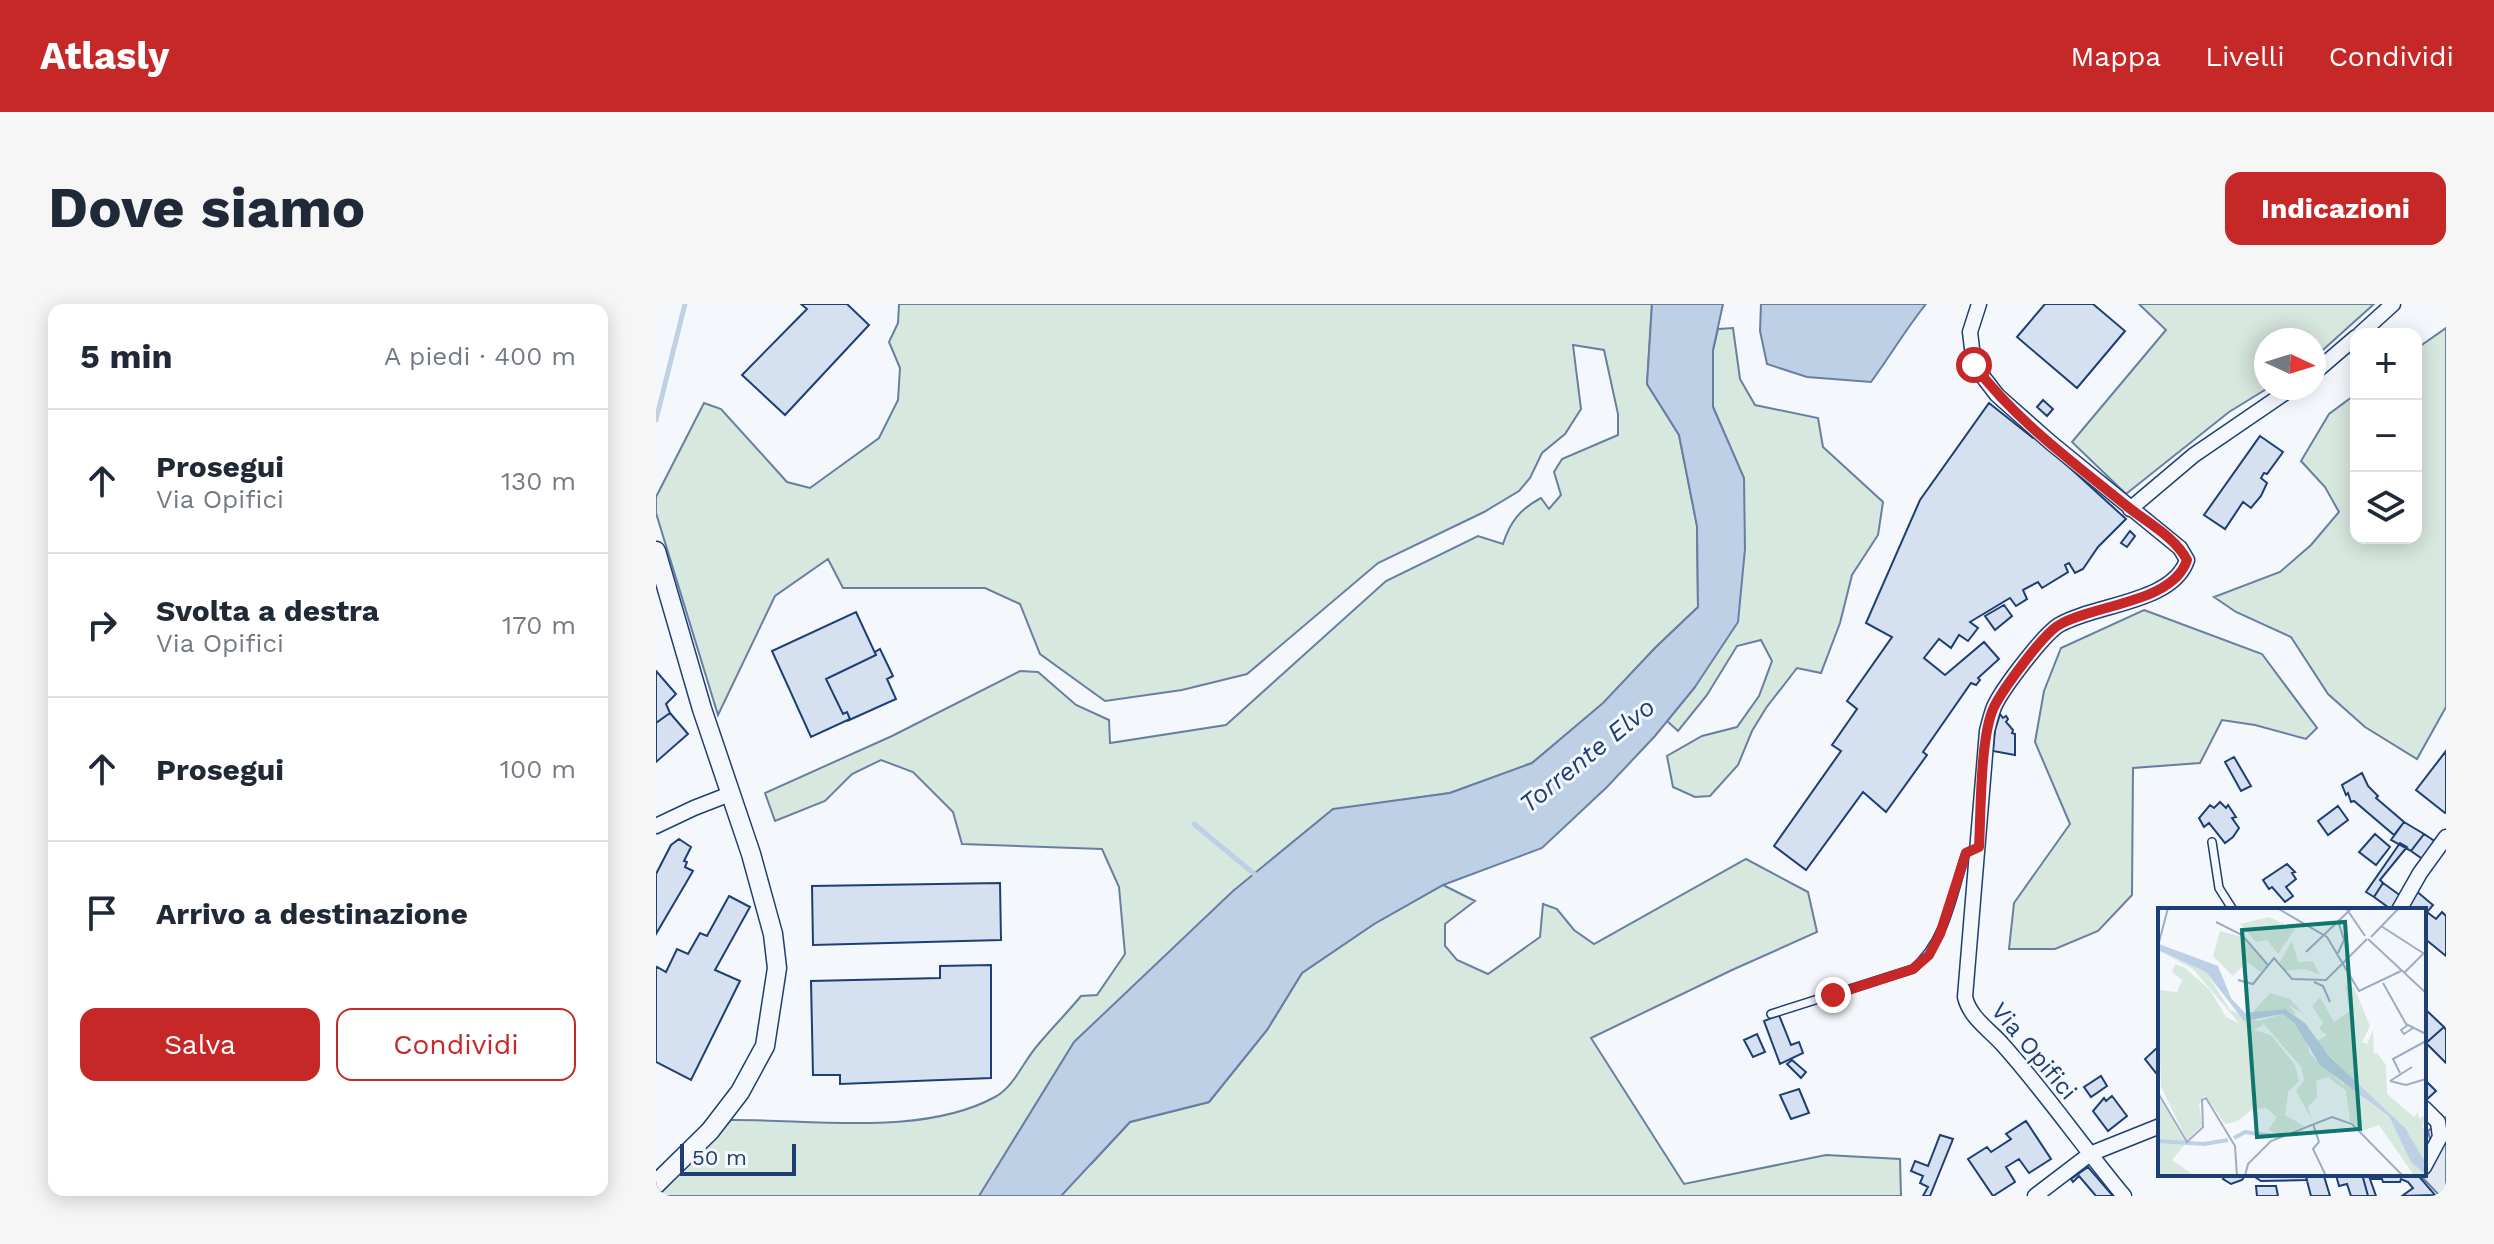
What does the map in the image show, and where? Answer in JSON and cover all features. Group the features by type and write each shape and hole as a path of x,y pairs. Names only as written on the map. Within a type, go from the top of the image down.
{"street":[{"name":"Via Opifici","path":"1979,304 1970,332 1974,365 1997,395 2180,548 2187,560 2183,571 2162,589 2060,625 2040,644 1995,706 1987,731 1966,1003 2124,1196"},
{"path":"2367,328 2393,304"},
{"path":"2326,363 2350,343"},
{"path":"2130,509 2194,455 2274,400"},
{"path":"656,551 702,709 751,854 773,934 777,968 765,1046 740,1092 710,1131 656,1184"},
{"path":"656,826 730,794"},
{"path":"2400,908 2446,837"},
{"path":"2426,1110 2438,1122 2443,1140 2426,1164"},
{"path":"2035,1196 2090,1154 2158,1127"}],"lane":[{"path":"2212,842 2219,888 2232,908"},
{"path":"1771,1014 1913,969 1929,955 1940,934 1966,853 1979,847"}],"shaded area":[{"path":"899,304 1652,304 1647,384 1679,435 1697,526 1698,607 1604,703 1532,763 1450,793 1332,810 1091,1164 1130,1122 1209,1102 1267,1030 1302,973 1374,924 1443,885 1475,901 1445,924 1445,946 1457,960 1488,974 1540,937 1543,904 1557,909 1574,930 1594,944 1746,859 1808,892 1817,932 1591,1038 1684,1184 1826,1155 1900,1159 1901,1196 658,1196 731,1120 900,1122 966,1109 995,1097 1008,1087 1037,1046 1081,996 1097,995 1125,954 1119,887 1102,849 962,844 953,812 913,772 881,760 852,774 825,801 775,821 765,793 892,736 1020,671 1038,672 1076,705 1109,720 1110,743 1226,725 1386,581 1478,536 1503,544 1509,529 1527,507 1541,498 1549,509 1561,495 1554,472 1562,459 1618,435 1618,414 1604,350 1573,345 1581,409 1565,434 1542,453 1530,478 1519,491 1484,512 1378,563 1247,674 1182,690 1105,701 1040,654 1020,604 985,588 843,588 828,559 775,596 718,715 656,513 656,497 704,403 721,409 787,482 810,488 879,438 898,400 900,368 889,342 898,323"},
{"path":"2139,304 2374,304 2326,347 2326,328 2254,328 2254,397 2229,412 2126,494 2072,442 2166,330"},
{"path":"1733,328 1740,379 1755,405 1818,418 1823,447 1883,502 1878,535 1852,575 1840,623 1821,673 1797,668 1752,731 1738,765 1710,796 1695,797 1673,787 1667,756 1702,736 1737,727 1759,696 1772,661 1761,640 1737,646 1707,695 1678,731 1667,721 1695,687 1744,479 1713,407 1713,350 1718,329"},
{"path":"2446,328 2446,707 2417,759 2365,727 2328,694 2291,637 2236,612 2214,597 2280,572 2311,545 2339,512 2325,487 2301,461 2329,414 2350,398 2350,544 2422,544 2422,345"},
{"path":"2144,610 2262,654 2317,728 2306,739 2255,725 2222,720 2200,763 2133,768 2132,895 2098,931 2055,949 2009,949 2014,903 2070,824 2035,742 2044,691 2061,648"},
{"path":"2446,1117 2446,1196 2440,1196 2421,1176 2426,1176 2426,1152 2431,1143 2428,1131"}],"water":[{"name":"Torrente Elvo","path":"1652,304 1723,304 1713,350 1713,407 1744,478 1745,549 1738,622 1695,687 1607,787 1542,848 1443,885 1374,924 1302,973 1267,1030 1209,1102 1130,1122 1061,1196 979,1196 1074,1042 1233,891 1333,809 1450,793 1532,763 1603,703 1698,607 1697,526 1679,435 1647,384"},
{"path":"1761,304 1926,304 1871,382 1807,377 1767,364 1760,331"}],"building":[{"path":"801,304 847,304 869,325 785,415 742,375 807,309"},
{"path":"2045,304 2093,304 2125,331 2077,388 2017,337"},
{"path":"2043,400 2053,409 2047,416 2037,407"},
{"path":"1989,403 2033,438 2035,436 2126,519 2098,547 2083,569 2075,573 2069,563 2065,565 2068,572 2042,588 2038,582 2023,590 2027,599 2016,606 2010,598 1970,622 1978,628 1968,641 1959,635 1951,648 1939,639 1924,658 1945,675 1984,642 1999,659 1978,678 1980,680 1976,685 1971,683 1923,752 1927,755 1886,812 1863,792 1806,870 1774,846 1841,751 1832,745 1857,709 1847,701 1892,637 1866,623 1920,500"},
{"path":"2260,436 2283,452 2261,478 2267,483 2261,496 2251,508 2243,502 2225,529 2204,515"},
{"path":"2130,531 2135,536 2127,547 2121,543"},
{"path":"2004,605 2012,616 1995,630 1985,616"},
{"path":"856,612 876,655 826,679 843,714 847,712 850,719 811,737 772,651"},
{"path":"880,649 893,676 887,679 896,699 847,721 850,719 847,712 843,714 826,679 876,655 875,652"},
{"path":"656,671 676,694 666,704 670,713 656,723"},
{"path":"670,713 688,734 656,762 656,723"},
{"path":"2000,714 2003,718 2006,716 2006,722 2015,734 2015,755 1993,751"},
{"path":"2446,751 2446,812 2445,813 2416,790"},
{"path":"2234,757 2251,786 2241,791 2225,762"},
{"path":"2362,773 2368,786 2378,796 2376,798 2404,822 2394,835 2354,801 2351,802 2348,793 2346,795 2342,785"},
{"path":"2220,802 2226,808 2228,805 2239,828 2225,843 2209,823 2204,827 2199,818 2210,805 2214,808"},
{"path":"2338,806 2348,820 2328,835 2318,821"},
{"path":"2404,822 2424,834 2411,851 2391,840"},
{"path":"2375,834 2390,847 2376,865 2359,852"},
{"path":"2424,834 2436,842 2424,860 2411,851"},
{"path":"679,839 691,847 684,861 687,862 685,867 693,871 656,934 656,874 671,845"},
{"path":"2400,843 2407,847 2380,880 2383,883 2374,897 2366,892"},
{"path":"2287,864 2295,872 2292,873 2296,879 2286,887 2293,896 2285,902 2263,880"},
{"path":"1000,883 1001,940 813,945 812,886"},
{"path":"2383,883 2401,896 2393,908 2374,897"},
{"path":"2415,890 2433,905 2427,912 2436,919 2442,912 2446,916 2446,956 2426,940 2426,908 2407,908"},
{"path":"729,896 750,907 715,970 740,981 691,1080 656,1062 656,969 666,972 677,949 688,954 700,933 707,936"},
{"path":"991,965 991,1078 840,1084 840,1075 813,1075 811,981 940,978 940,966"},
{"path":"2426,1010 2444,1027 2426,1043"},
{"path":"1779,1015 1791,1045 1799,1042 1803,1053 1780,1064 1764,1021"},
{"path":"2444,1027 2446,1030 2446,1063 2426,1043"},
{"path":"1757,1034 1765,1052 1753,1057 1744,1040"},
{"path":"2158,1047 2158,1075 2145,1059"},
{"path":"1792,1060 1806,1072 1801,1078 1787,1064"},
{"path":"2101,1076 2107,1086 2091,1097 2084,1087"},
{"path":"2426,1081 2436,1091 2426,1100"},
{"path":"1799,1089 1809,1113 1791,1119 1780,1095"},
{"path":"2112,1096 2127,1116 2108,1131 2093,1111 2104,1098 2106,1101"},
{"path":"2026,1121 2051,1159 2029,1173 2019,1159 2006,1167 2015,1182 1993,1196 1968,1159 1987,1147 1991,1152 2011,1139 2006,1134"},
{"path":"1940,1135 1953,1139 1930,1196 1923,1196 1928,1187 1920,1183 1923,1176 1911,1171 1915,1161 1928,1166"},
{"path":"2088,1167 2113,1196 2096,1196 2079,1176 2073,1182 2071,1179"},
{"path":"2225,1176 2245,1176 2231,1184 2223,1179"},
{"path":"2254,1176 2299,1176 2307,1180 2261,1181"},
{"path":"2324,1176 2330,1196 2311,1196 2306,1177"},
{"path":"2336,1176 2363,1176 2368,1196 2351,1196 2347,1184 2339,1186"},
{"path":"2363,1176 2419,1176 2435,1195 2402,1196 2413,1188 2408,1182 2401,1179 2400,1182 2383,1182 2382,1179 2370,1179 2376,1196 2368,1196"},
{"path":"2256,1186 2276,1186 2278,1196 2257,1196"}],"waterway":[{"path":"656,420 685,304"},
{"path":"1194,824 1258,877"}],"route":[{"path":"1833,995 1913,969 1929,955 1949,910 1966,853 1979,847 1987,731 1995,706 2047,635 2060,625 2090,612 2162,589 2183,571 2187,560 2180,548 1997,395 1974,365"}]}
